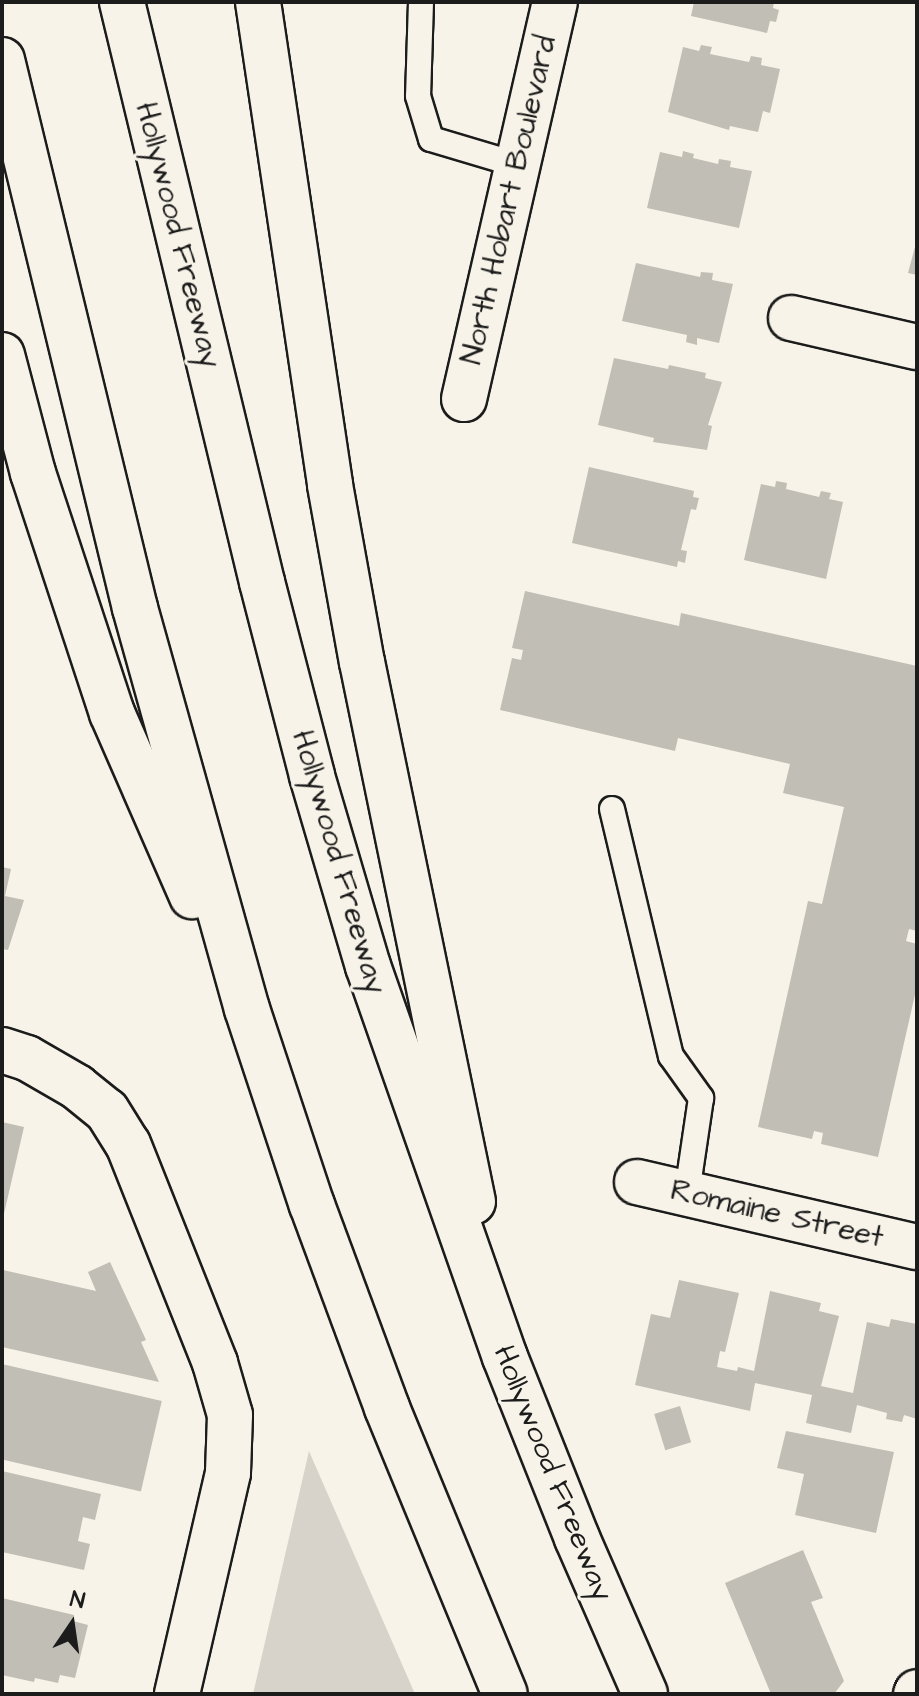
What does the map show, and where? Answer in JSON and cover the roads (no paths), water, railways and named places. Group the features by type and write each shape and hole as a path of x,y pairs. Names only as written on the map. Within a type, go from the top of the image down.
{"main road":[{"name":"Hollywood Freeway","path":"122,2 312,776 368,966 505,1357 577,1538 645,1694"},
{"path":"258,2 330,485 359,648 505,1357"},
{"name":"North Hobart Boulevard","path":"464,399 555,2"},
{"path":"2,60 135,608 247,1009 312,1205 387,1408 505,1694"},
{"path":"791,318 917,347"},
{"path":"2,355 33,473 112,713 159,828 247,1009"},
{"path":"2,1050 27,1058 77,1087 107,1111 128,1144 215,1363 230,1415 228,1473 177,1694"},
{"name":"Romaine Street","path":"637,1182 917,1247"}],"lane":[{"path":"421,2 418,96 431,139 518,165"},
{"path":"612,809 671,1056 701,1098 687,1193"}]}
